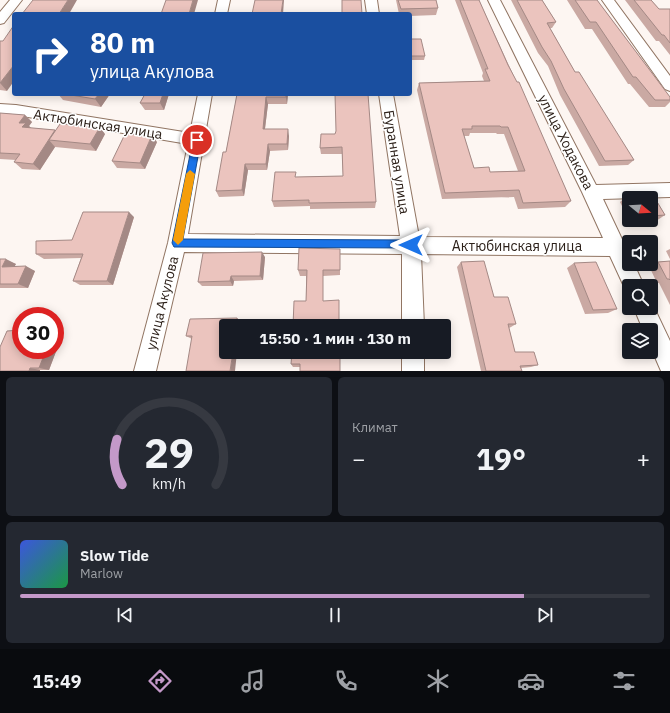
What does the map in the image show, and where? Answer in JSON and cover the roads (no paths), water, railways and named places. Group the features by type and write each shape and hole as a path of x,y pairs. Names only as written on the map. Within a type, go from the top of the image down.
{"street":[{"path":"221,12 224,0"},
{"path":"371,0 373,12"},
{"name":"улица Ходакова","path":"494,0 591,192 631,279"},
{"path":"608,0 670,86"},
{"path":"0,20 9,6"},
{"name":"улица Акулова","path":"145,371 177,243 205,96"},
{"name":"Буранная улица","path":"386,96 411,245 413,319"},
{"name":"Актюбинская улица","path":"0,109 16,110 197,140"},
{"path":"591,192 670,190"},
{"name":"Актюбинская улица","path":"177,243 616,246"},
{"path":"647,315 670,366"},
{"path":"413,359 413,371"}]}
